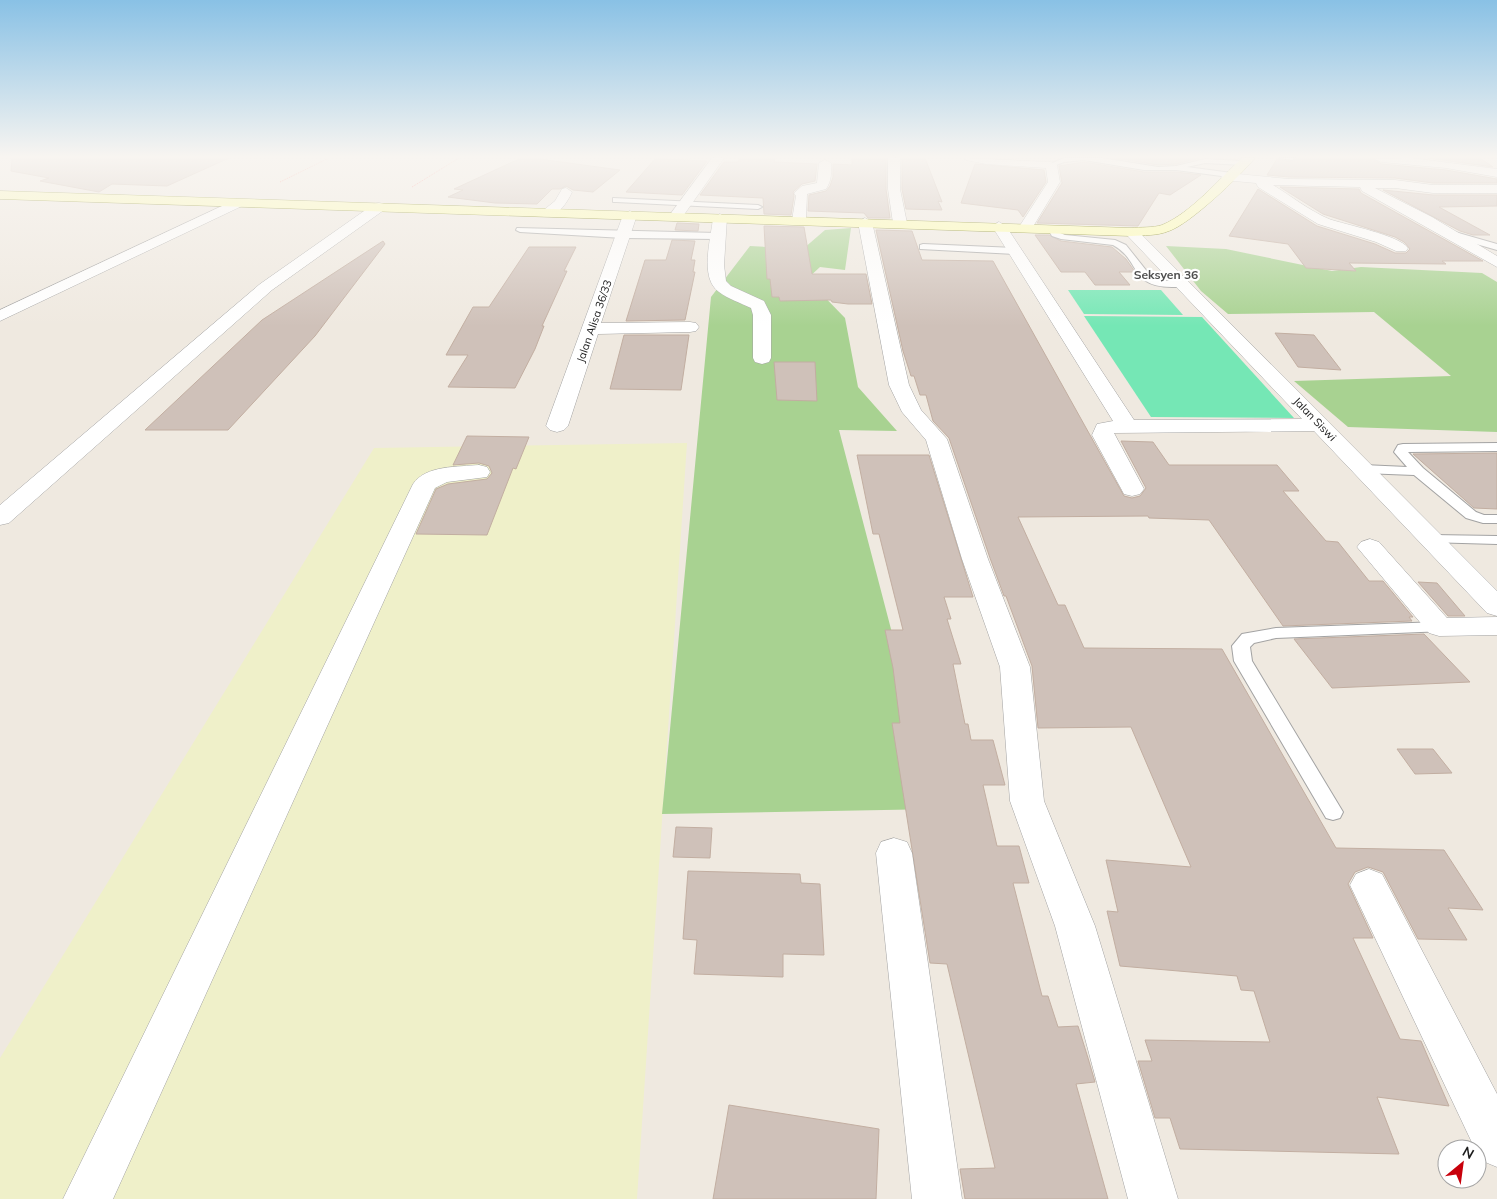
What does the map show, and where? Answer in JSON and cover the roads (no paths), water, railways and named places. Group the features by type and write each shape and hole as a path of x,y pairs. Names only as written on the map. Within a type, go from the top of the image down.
{"street":[{"path":"0,316 214,214"},
{"path":"0,518 266,287 369,214"},
{"path":"587,214 999,226 1131,232 1167,227 1187,214"},
{"path":"799,220 800,214"},
{"path":"898,214 900,223"},
{"path":"1026,227 1034,214"},
{"path":"1311,214 1323,221 1381,238 1401,248"},
{"path":"1416,214 1497,262"},
{"name":"Jalan Alisa 36/33","path":"557,426 630,215"},
{"path":"720,218 716,266 718,282 758,305 762,315 762,358"},
{"path":"865,222 899,385 912,412 936,439 975,559 1014,667 1027,801 1074,926 1153,1199"},
{"path":"999,226 1128,427"},
{"name":"Jalan Siswi","path":"1131,232 1497,607"},
{"path":"590,330 690,327"},
{"path":"1132,489 1103,435 1105,429 1128,427 1320,425"},
{"path":"88,1199 425,484 433,478 444,475 479,472"},
{"path":"1370,547 1438,627 1497,626"},
{"path":"894,853 937,1199"},
{"path":"1369,885 1497,1143"}],"lane":[{"path":"1052,228 1055,234 1064,237 1115,243 1123,247 1150,281 1158,284 1182,284"},
{"path":"520,230 623,235 717,236"},
{"path":"1448,234 1497,247"},
{"path":"923,247 1015,251"},
{"path":"1497,447 1403,448 1401,452 1418,471 1472,515 1483,519 1497,519"},
{"path":"1363,469 1418,471"},
{"path":"1432,539 1497,540"},
{"path":"1334,812 1243,661 1241,646 1248,638 1276,633 1438,627"}],"district":[{"name":"Seksyen 36","path":"1166,275"}]}
